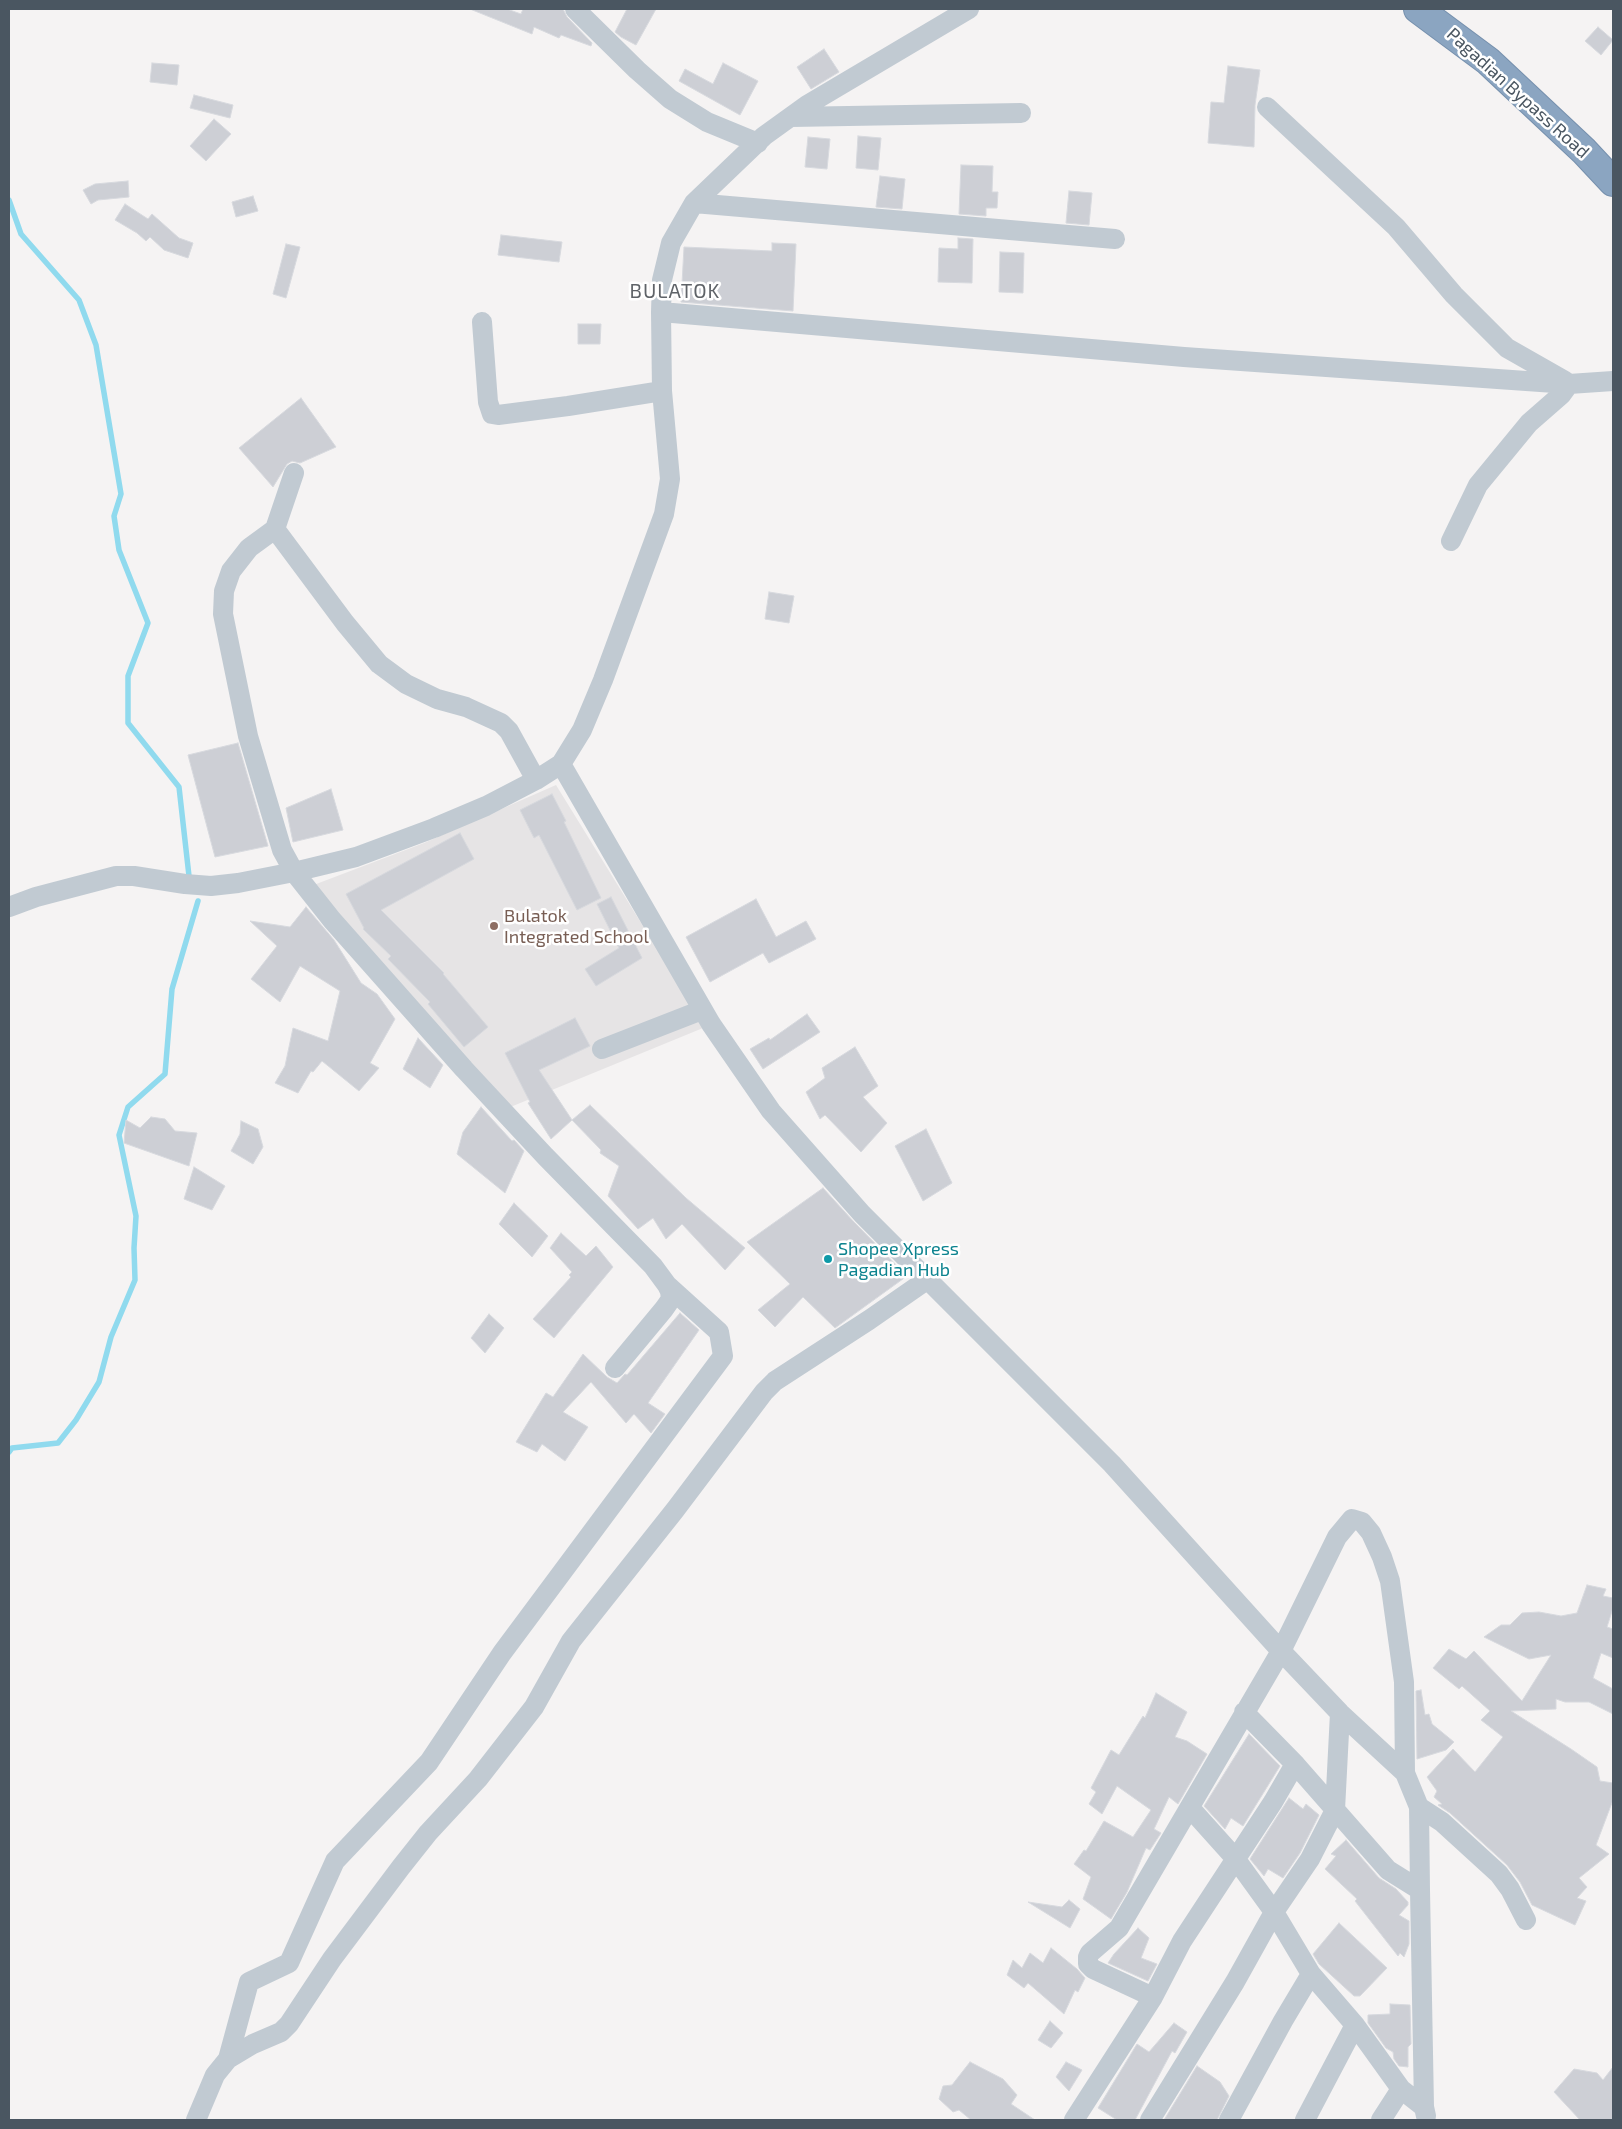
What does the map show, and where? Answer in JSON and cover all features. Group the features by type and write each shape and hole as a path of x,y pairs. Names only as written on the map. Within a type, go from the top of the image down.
{"highway":[{"name":"Pagadian Bypass Road","path":"1418,9 1488,61 1584,151 1613,182"}],"street":[{"path":"575,9 637,70 670,99 707,122 758,143"},
{"path":"9,907 54,892 116,876 134,876 210,886 238,883 294,872 356,857 486,806 536,780 561,764 582,730 603,680 664,514 670,479 662,391 661,312 662,280 671,243 694,203 758,143 791,117 807,105 969,9"},
{"path":"1267,108 1396,227 1454,295 1507,348 1569,384"},
{"path":"791,117 1021,113"},
{"path":"694,203 1115,239"},
{"path":"661,312 1184,357 1569,384 1613,381"},
{"path":"482,322 488,402 492,414 498,415 568,406 662,391"},
{"path":"1451,541 1478,486 1529,423 1561,395 1569,384"},
{"path":"294,473 275,529 249,548 231,571 224,591 223,614 251,744 282,850 294,872 332,920 464,1069 545,1156 653,1266 667,1285 670,1291 670,1299 664,1309 615,1368"},
{"path":"275,529 345,622 380,664 406,684 437,699 466,707 501,722 509,731 536,780"},
{"path":"561,764 702,1010 771,1111 862,1214 1112,1464 1340,1714 1405,1773"},
{"path":"602,1048 702,1010"},
{"path":"228,2059 281,2032 289,2024 332,1959 406,1860 478,1779 528,1714 571,1641 675,1510 764,1392 775,1381 928,1279"},
{"path":"196,2120 215,2075 228,2059 249,1982 289,1963 335,1861 429,1762 502,1652 723,1356 719,1332 667,1285"},
{"path":"1153,1997 1093,1969 1088,1964 1088,1956 1119,1928 1191,1809 1244,1712 1281,1651 1337,1537 1352,1520 1362,1522 1371,1533 1382,1557 1391,1589 1404,1682 1405,1773 1419,1807 1426,2114"},
{"path":"1244,1712 1294,1764 1388,1870 1420,1890"},
{"path":"1150,2120 1235,1982 1274,1912 1310,1859 1335,1810 1340,1714"},
{"path":"1074,2120 1153,1997 1182,1941 1273,1802 1294,1764"},
{"path":"1419,1807 1442,1822 1499,1874 1510,1889 1526,1920"},
{"path":"1191,1809 1235,1858 1274,1912 1311,1974 1355,2025 1401,2089 1426,2114"},
{"path":"1230,2120 1282,2021 1311,1974"},
{"path":"1305,2120 1355,2025"},
{"path":"1381,2120 1401,2089"}],"shaded area":[{"name":"Bulatok Integrated School","path":"556,785 667,965 703,1028 508,1108 311,886 424,843"}],"building":[{"path":"470,9 507,9 521,14 523,9 563,9 567,17 592,43 591,46 561,35 559,38 534,27 532,34"},
{"path":"627,9 656,9 636,45 615,32"},
{"path":"1598,27 1613,40 1601,55 1585,41"},
{"path":"824,49 839,72 811,89 797,67"},
{"path":"152,63 179,65 177,85 150,82"},
{"path":"723,63 758,81 740,115 679,81 685,69 713,84"},
{"path":"1228,66 1260,70 1255,105 1254,147 1208,143 1211,102 1224,103"},
{"path":"194,95 233,105 230,118 190,108"},
{"path":"214,119 231,134 206,161 190,146"},
{"path":"858,136 881,138 878,170 856,168"},
{"path":"808,137 830,139 827,169 805,167"},
{"path":"961,165 993,166 992,192 998,192 997,208 986,208 986,216 959,214"},
{"path":"880,176 905,179 902,209 876,207"},
{"path":"128,181 129,197 98,200 91,204 83,190 95,184"},
{"path":"1069,191 1092,193 1089,225 1066,223"},
{"path":"253,196 258,211 236,217 232,202"},
{"path":"125,204 148,219 152,214 179,238 193,243 188,258 164,250 150,237 146,241 137,233 115,220"},
{"path":"501,235 562,242 559,262 498,255"},
{"path":"958,238 973,239 972,283 938,282 939,248 958,249"},
{"path":"772,243 796,244 793,311 681,302 684,247 772,251"},
{"path":"286,244 300,247 286,298 273,294"},
{"path":"1000,252 1024,253 1023,293 999,292"},
{"path":"578,324 601,324 600,344 578,344"},
{"path":"301,398 336,447 300,463 292,461 287,464 273,487 239,448"},
{"path":"769,592 794,596 789,623 765,619"},
{"path":"238,743 268,846 215,857 188,755"},
{"path":"331,789 343,830 293,842 286,808"},
{"path":"552,794 601,898 577,910 539,835 534,838 520,810"},
{"path":"460,833 474,859 381,910 444,973 488,1027 464,1047 428,1004 430,1002 388,959 391,956 363,929 346,894"},
{"path":"611,897 642,958 596,986 585,969 619,948 597,904"},
{"path":"756,899 776,937 806,921 816,939 769,963 763,953 710,982 686,937"},
{"path":"306,907 334,940 361,983 377,994 395,1019 370,1063 379,1068 359,1091 322,1061 313,1072 311,1071 298,1093 275,1083 285,1066 293,1028 328,1041 340,991 300,966 280,1002 251,979 277,946 250,921 290,927"},
{"path":"807,1014 820,1032 763,1069 750,1049 769,1038 770,1040"},
{"path":"575,1018 590,1046 539,1070 572,1120 551,1139 528,1103 530,1102 505,1053"},
{"path":"418,1038 443,1065 430,1088 403,1069"},
{"path":"855,1047 878,1086 863,1097 887,1123 861,1152 825,1115 820,1119 806,1092 825,1078 822,1068"},
{"path":"590,1105 686,1198 745,1248 725,1270 682,1224 666,1239 653,1218 638,1229 608,1196 619,1166 600,1153 601,1150 572,1120"},
{"path":"481,1107 512,1141 514,1140 524,1151 505,1193 457,1154 463,1132"},
{"path":"151,1117 165,1119 175,1131 197,1133 189,1166 124,1143 126,1120 140,1128"},
{"path":"241,1121 258,1129 263,1147 253,1164 231,1151 240,1134"},
{"path":"926,1129 952,1183 923,1201 895,1146"},
{"path":"194,1167 225,1186 212,1210 184,1199"},
{"name":"Shopee Xpress Pagadian Hub","path":"823,1188 907,1276 835,1328 803,1297 775,1327 758,1310 790,1284 747,1242"},
{"path":"514,1203 548,1236 532,1257 499,1224"},
{"path":"561,1233 586,1256 596,1246 613,1267 554,1338 533,1319 571,1277 569,1275 572,1272 550,1248"},
{"path":"680,1313 699,1330 648,1403 665,1414 651,1433 634,1414 626,1423 591,1382 563,1412 588,1427 565,1461 542,1444 537,1452 516,1442 546,1393 553,1397 583,1354 607,1377 617,1383 625,1374 627,1375"},
{"path":"489,1314 504,1328 485,1353 471,1338"},
{"path":"1587,1585 1606,1589 1603,1596 1613,1598 1613,1608 1607,1627 1613,1629 1613,1658 1601,1653 1593,1678 1613,1689 1613,1714 1589,1702 1565,1702 1556,1699 1556,1709 1511,1711 1597,1767 1600,1781 1613,1783 1613,1800 1596,1845 1609,1854 1579,1878 1587,1887 1577,1898 1586,1901 1575,1925 1532,1905 1520,1882 1507,1865 1450,1813 1438,1805 1442,1804 1434,1797 1437,1791 1427,1777 1453,1749 1475,1772 1503,1737 1481,1720 1490,1711 1462,1686 1459,1689 1433,1668 1449,1649 1466,1659 1474,1651 1522,1701 1551,1655 1529,1659 1484,1637 1501,1625 1510,1625 1522,1613 1539,1612 1561,1616 1577,1613"},
{"path":"1421,1690 1425,1715 1429,1714 1432,1724 1454,1742 1446,1750 1417,1759 1416,1691"},
{"path":"1156,1693 1187,1712 1175,1737 1187,1741 1207,1754 1178,1804 1169,1797 1154,1829 1161,1833 1150,1850 1146,1848 1127,1892 1111,1919 1083,1899 1091,1877 1074,1864 1084,1850 1086,1851 1104,1821 1133,1837 1151,1810 1117,1786 1102,1814 1089,1804 1096,1792 1091,1788 1111,1750 1119,1755 1143,1716 1145,1718"},
{"path":"1249,1734 1280,1766 1243,1826 1231,1818 1225,1829 1204,1806"},
{"path":"1289,1798 1303,1809 1306,1804 1319,1815 1300,1853 1283,1878 1268,1869 1264,1876 1250,1859"},
{"path":"1346,1840 1379,1878 1396,1889 1408,1902 1408,1905 1399,1915 1409,1921 1409,1944 1404,1957 1400,1953 1398,1956 1355,1901 1357,1899 1325,1869 1336,1856 1331,1854"},
{"path":"1069,1900 1080,1909 1070,1928 1028,1902 1062,1907"},
{"path":"1339,1923 1387,1968 1360,1996 1354,1996 1319,1964 1313,1954"},
{"path":"1138,1928 1149,1938 1141,1958 1157,1964 1148,1981 1108,1963"},
{"path":"1051,1948 1085,1978 1078,1992 1075,1990 1064,2014 1028,1983 1024,1988 1007,1975 1013,1960 1022,1968 1030,1953 1043,1963"},
{"path":"1390,2004 1410,2005 1411,2044 1408,2047 1408,2067 1399,2066 1394,2059 1393,2052 1386,2048 1368,2023 1368,2015 1390,2014"},
{"path":"1050,2021 1063,2033 1051,2048 1038,2040"},
{"path":"1174,2023 1187,2032 1175,2053 1172,2051 1135,2120 1117,2120 1098,2108 1137,2044 1149,2052"},
{"path":"970,2062 1003,2079 1017,2095 1011,2104 1035,2120 971,2120 959,2110 953,2112 939,2099 943,2086 952,2085"},
{"path":"1066,2062 1082,2070 1069,2091 1056,2077"},
{"path":"1197,2066 1220,2082 1229,2096 1217,2120 1164,2120"},
{"path":"1613,2067 1613,2120 1580,2120 1554,2092 1574,2069 1597,2073 1603,2080"}],"waterway":[{"path":"9,200 21,234 79,300 96,345 121,494 114,516 119,550 148,623 128,676 128,723 179,787 189,876"},
{"path":"9,1452 12,1448 58,1443 76,1420 99,1382 111,1337 135,1280 136,1216 119,1135 128,1107 165,1074 172,989 198,901"}],"place":[{"name":"Bulatok Integrated School","path":"494,926"},
{"name":"Shopee Xpress Pagadian Hub","path":"828,1259"}],"district":[{"name":"BULATOK","path":"675,291"}]}
